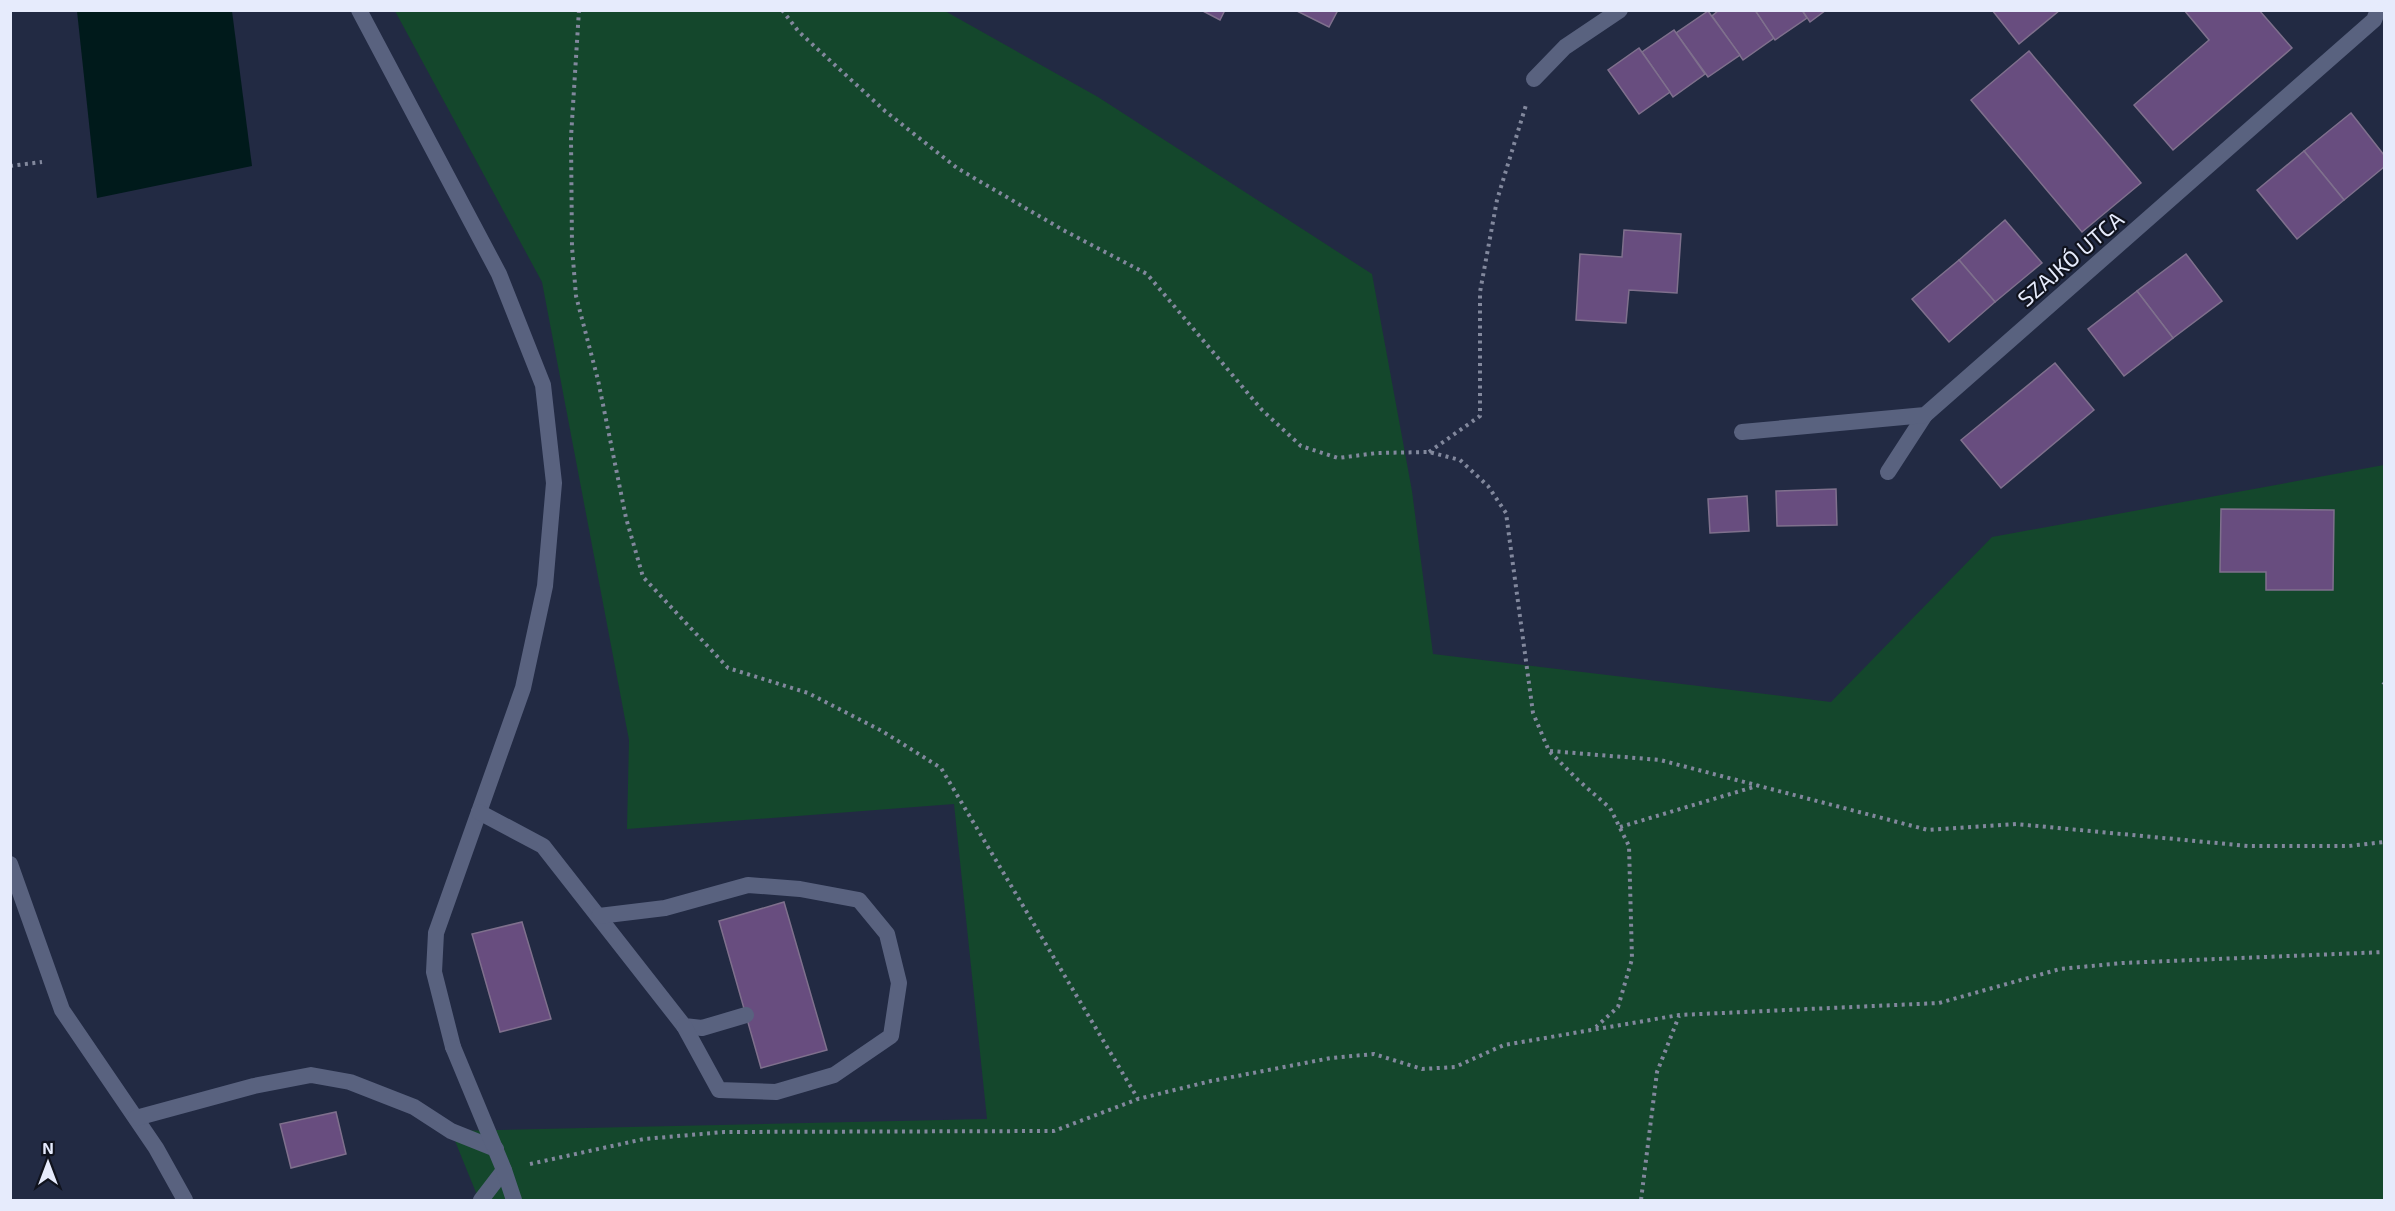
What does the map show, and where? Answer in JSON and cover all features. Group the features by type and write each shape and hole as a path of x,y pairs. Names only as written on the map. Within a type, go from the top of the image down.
{"street":[{"path":"359,10 499,274 543,385 555,483 545,586 523,688 436,933 434,972 453,1047 496,1149 514,1200"},
{"path":"1534,79 1565,47 1620,10"},
{"name":"SZAJKÓ UTCA","path":"1888,472 1925,414 2375,16"},
{"path":"1743,432 1925,414"},
{"path":"479,812 543,846 684,1026 719,1090 776,1092 834,1075 891,1036 900,983 887,934 859,900 800,890 748,885 665,908 599,916"},
{"path":"10,864 62,1010 156,1148 185,1200"},
{"path":"684,1026 702,1028 746,1015"},
{"path":"136,1118 254,1086 311,1075 350,1083 414,1107 451,1131 496,1149"},
{"path":"481,1200 504,1170"}],"path":[{"path":"579,10 571,137 572,247 576,296 598,380 626,518 644,577 728,668 808,693 882,730 941,768 1138,1099"},
{"path":"782,10 799,32 885,111 957,168 1063,230 1147,274 1262,410 1301,446 1338,458 1377,453 1429,452 1460,460 1488,486 1506,513 1533,714 1549,751 1610,808 1629,846 1632,960 1618,1007 1596,1028"},
{"path":"1429,452 1480,416 1480,291 1497,200 1534,79"},
{"path":"10,166 42,162"},
{"path":"1549,751 1660,760 1928,830 2016,824 2248,846 2349,846 2385,842"},
{"path":"1620,827 1757,786"},
{"path":"504,1170 644,1139 724,1132 1054,1131 1138,1099 1211,1081 1331,1058 1374,1054 1422,1069 1455,1067 1504,1045 1679,1015 1939,1003 2060,969 2122,963 2385,952"},
{"path":"1641,1200 1657,1072 1679,1015"}],"green space":[{"path":"395,11 945,11 1098,97 1372,274 1412,491 1433,654 1831,702 1992,537 2384,465 2384,1200 479,1200 451,1131 987,1119 954,804 627,829 629,740 542,282"}],"shaded area":[{"path":"77,11 232,11 252,166 97,198"}],"building":[{"path":"1201,10 1225,10 1220,20"},
{"path":"1295,10 1338,10 1329,27"},
{"path":"1719,10 1755,10 1774,38 1743,60 1712,16"},
{"path":"1755,10 1802,10 1807,18 1775,40"},
{"path":"1802,10 1826,10 1810,22"},
{"path":"1992,10 2060,10 2019,44"},
{"path":"2184,10 2259,10 2292,48 2173,150 2134,105 2209,40"},
{"path":"1708,11 1740,55 1708,77 1676,33"},
{"path":"1674,30 1705,74 1673,97 1642,52"},
{"path":"1639,48 1670,92 1639,114 1608,70"},
{"path":"2029,51 2141,183 2082,232 1971,100"},
{"path":"2351,113 2384,155 2384,167 2344,200 2304,151"},
{"path":"2304,151 2344,200 2297,239 2257,190"},
{"path":"2005,220 2042,263 1995,302 1959,260"},
{"path":"1624,230 1681,234 1677,293 1629,290 1626,323 1576,320 1580,254 1622,257"},
{"path":"2186,254 2222,301 2173,338 2137,291"},
{"path":"1959,260 1995,302 1949,342 1912,299"},
{"path":"2137,291 2173,338 2124,376 2088,329"},
{"path":"2055,363 2094,410 2001,488 1961,440"},
{"path":"1836,489 1837,525 1777,526 1776,491"},
{"path":"1747,496 1749,531 1710,533 1708,499"},
{"path":"2221,509 2334,510 2333,590 2266,590 2266,572 2220,572"},
{"path":"784,902 827,1050 761,1068 719,921"},
{"path":"522,922 551,1019 500,1032 472,934"},
{"path":"336,1112 346,1154 291,1168 280,1124"}]}
